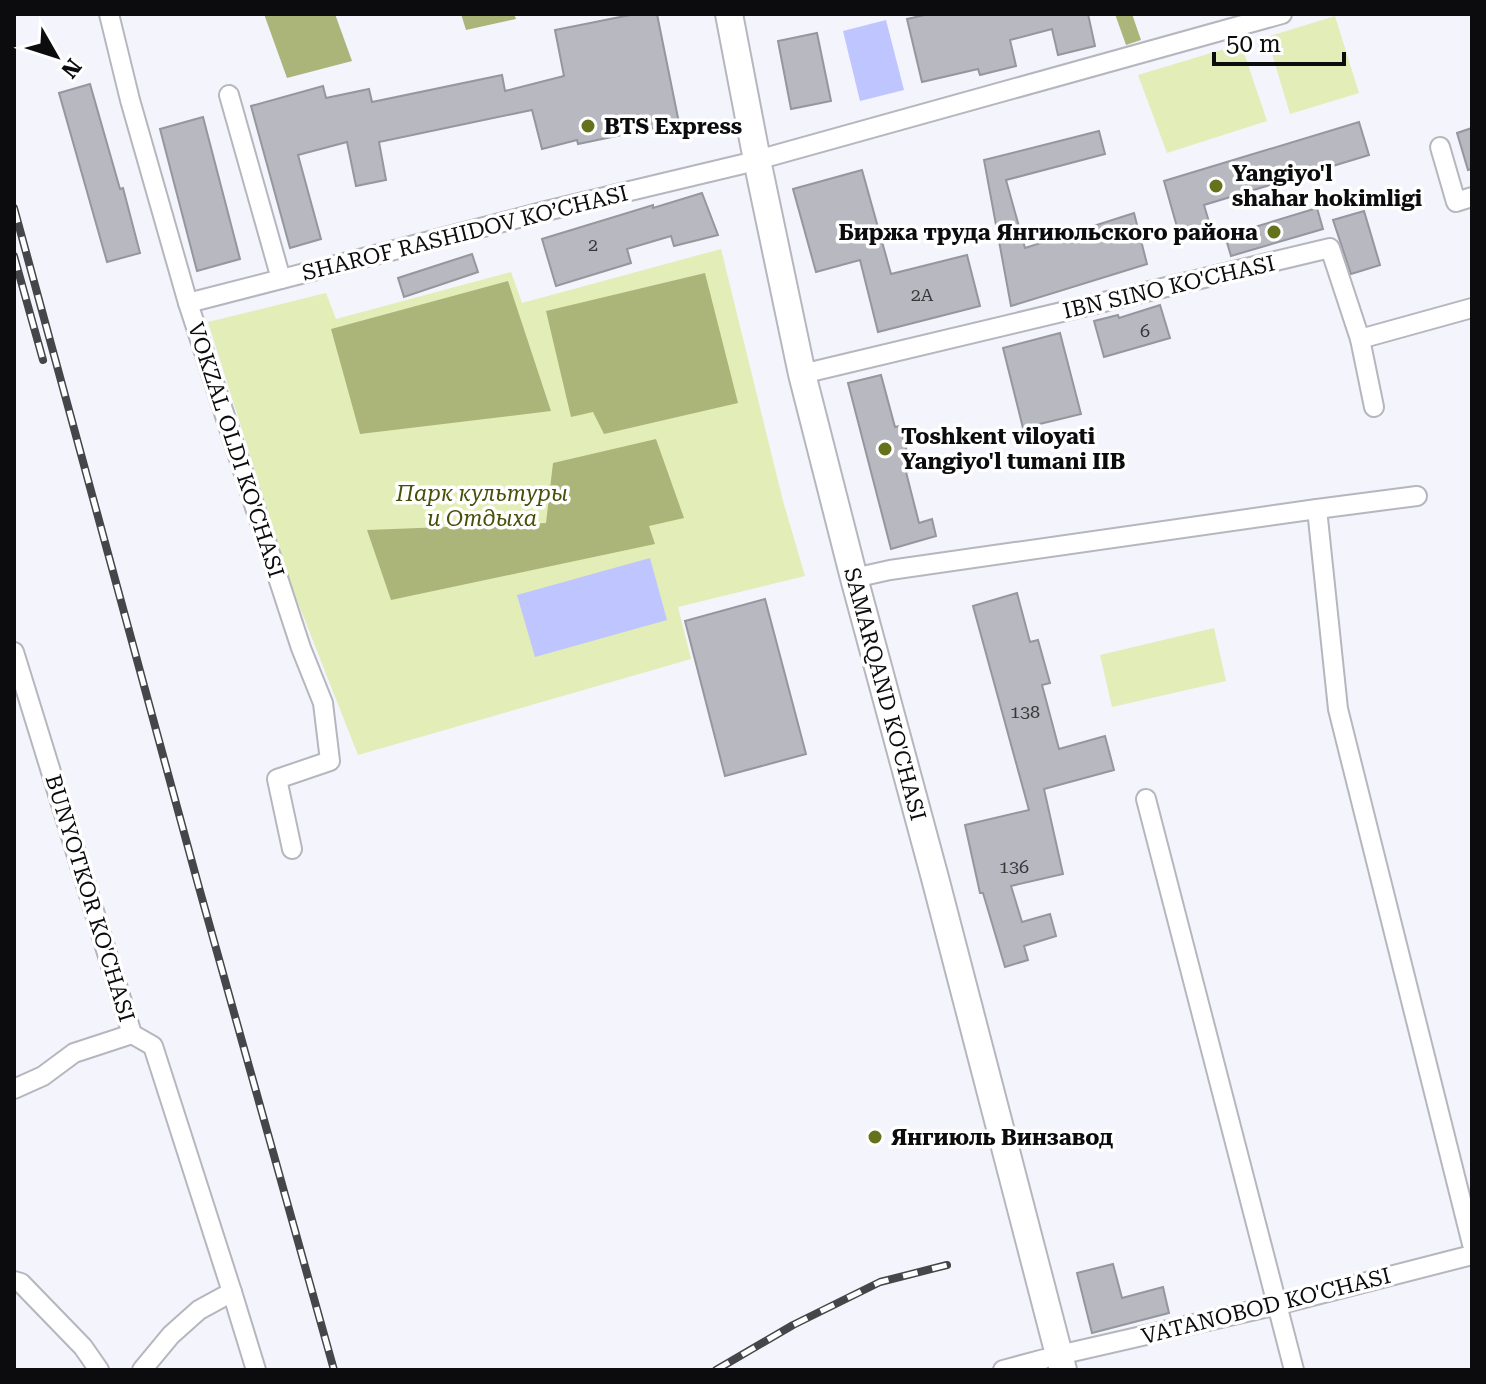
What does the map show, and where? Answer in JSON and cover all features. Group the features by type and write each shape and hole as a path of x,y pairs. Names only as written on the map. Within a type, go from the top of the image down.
{"main road":[{"name":"SAMARQAND KO'CHASI","path":"713,14 802,374 847,579"},
{"name":"SAMARQAND KO'CHASI","path":"729,14 750,162 792,383 935,878 1053,1364"}],"street":[{"name":"VOKZAL OLDI KO'CHASI","path":"109,14 130,100 188,303 301,648 323,703 330,761 277,779 292,849"},
{"name":"SHAROF RASHIDOV KO’CHASI","path":"188,303 750,162 1282,14"},
{"path":"229,95 281,279"},
{"path":"1440,147 1456,202 1472,197"},
{"name":"IBN SINO KO'CHASI","path":"802,374 1330,248 1360,339"},
{"path":"1374,407 1360,339 1472,308"},
{"path":"847,579 890,570 1417,496"},
{"path":"1317,509 1338,709 1472,1244"},
{"name":"BUNYOTKOR KO'CHASI","path":"14,652 132,1034 153,1046 256,1370"},
{"path":"1146,799 1294,1370"},
{"path":"14,1089 43,1076 74,1053 132,1034"},
{"name":"VATANOBOD KO'CHASI","path":"1003,1370 1053,1364 1472,1255"},
{"path":"14,1281 21,1283 99,1370"},
{"path":"142,1370 171,1335 199,1310 232,1292"}],"green space":[{"path":"264,14 335,14 352,61 287,78"},
{"path":"461,14 514,14 516,19 466,30"},
{"path":"1115,14 1132,14 1141,40 1126,45"},
{"path":"1335,16 1359,93 1290,114 1267,37"},
{"path":"1241,44 1267,121 1167,153 1138,75"},
{"name":"Парк культуры и Отдыха","path":"721,249 783,501 805,576 678,607 691,659 358,755 291,585 208,322 326,293 336,319 511,272 522,303"},
{"path":"705,273 738,403 604,434 593,412 571,417 546,311"},
{"path":"508,281 551,411 360,434 331,329"},
{"path":"656,439 684,518 649,526 655,544 391,600 367,530 546,523 553,463"},
{"path":"1214,628 1226,681 1112,707 1100,655"}],"water":[{"path":"886,20 904,90 860,101 843,31"},
{"path":"650,558 667,620 535,657 517,595"}],"building":[{"path":"635,14 657,14 679,123 542,149 532,110 379,142 386,180 356,186 347,142 298,155 321,239 290,248 251,106 323,86 326,98 369,89 372,102 502,75 505,91 564,76 555,30"},
{"path":"929,14 1088,14 1095,46 1058,55 1052,29 1010,40 1016,66 980,75 978,69 922,82 907,19"},
{"path":"817,33 831,101 791,109 778,41"},
{"path":"90,84 140,253 107,262 59,93"},
{"path":"203,117 240,259 197,271 160,129"},
{"name":"Yangiyo'l shahar hokimligi","path":"1359,122 1369,155 1204,205 1212,232 1181,241 1164,181"},
{"path":"1472,128 1472,169 1468,170 1457,133"},
{"path":"1099,131 1105,154 1006,180 1025,248 1134,213 1147,264 1011,306 984,160"},
{"path":"862,170 891,274 967,255 980,306 878,332 860,260 816,272 793,189"},
{"path":"702,193 718,235 674,246 671,236 627,249 631,263 556,286 542,239"},
{"name":"Биржа труда Янгиюльского района","path":"1317,208 1323,229 1231,256 1225,236"},
{"path":"1364,211 1380,265 1351,274 1333,220"},
{"path":"472,254 478,272 404,297 398,278"},
{"path":"1160,305 1170,338 1104,357 1094,321 1118,315 1119,318"},
{"path":"1060,333 1081,414 1023,428 1003,348"},
{"name":"Toshkent viloyati Yangiyo'l tumani IIB","path":"881,375 895,427 900,426 912,470 906,472 919,523 932,519 936,536 891,549 848,383"},
{"path":"1017,593 1030,642 1038,640 1050,683 1042,685 1059,749 1105,736 1114,770 1044,789 1063,874 1011,886 1022,922 1050,914 1056,936 1024,946 1028,960 1005,967 983,893 980,893 965,825 1029,810 973,606"},
{"path":"765,599 806,754 725,776 685,621"},
{"path":"1113,1264 1122,1298 1163,1287 1169,1313 1092,1333 1077,1273"}],"railway":[{"path":"14,208 334,1370"},
{"path":"14,256 43,360"},
{"path":"716,1370 793,1325 880,1282 947,1265"}],"place":[{"name":"BTS Express","path":"588,126"},
{"name":"Yangiyo'l shahar hokimligi","path":"1216,186"},
{"name":"Биржа труда Янгиюльского района","path":"1274,232"},
{"name":"Toshkent viloyati Yangiyo'l tumani IIB","path":"885,449"},
{"name":"Янгиюль Винзавод","path":"875,1137"}]}
